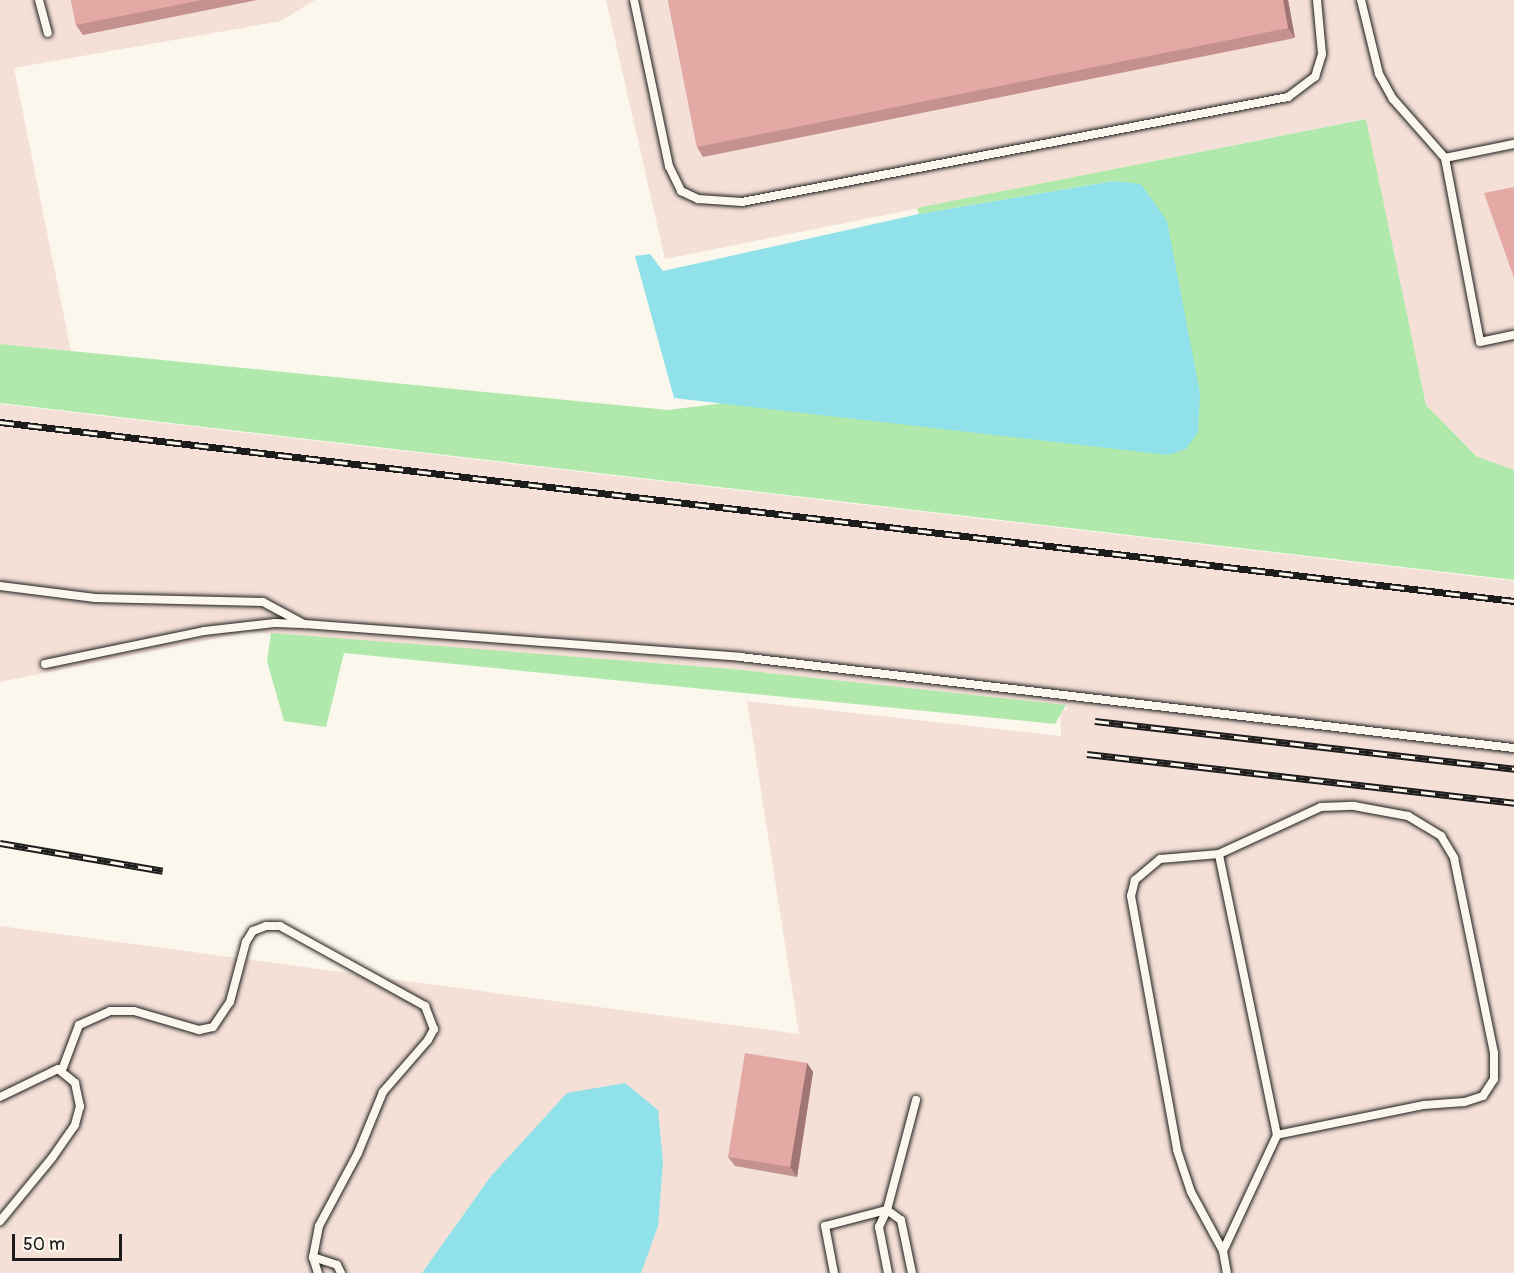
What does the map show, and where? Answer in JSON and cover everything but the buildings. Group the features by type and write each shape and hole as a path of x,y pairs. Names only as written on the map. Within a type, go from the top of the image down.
{"lane":[{"path":"39,0 48,33"},
{"path":"634,0 669,166 681,191 698,199 742,202 1288,97 1315,77 1322,54 1317,0"},
{"path":"1361,0 1380,74 1393,99 1445,158 1480,342 1514,335"},
{"path":"1445,158 1514,144"},
{"path":"0,586 95,598 263,603 304,624"},
{"path":"45,664 204,631 275,622 740,657 1514,748"},
{"path":"1227,1273 1223,1251 1191,1192 1177,1150 1131,896 1135,880 1160,859 1219,854 1321,807 1354,806 1408,816 1441,836 1454,858 1494,1053 1494,1079 1483,1096 1464,1102 1424,1105 1277,1135"},
{"path":"1219,854 1277,1135 1223,1251"},
{"path":"62,1070 79,1025 110,1011 134,1011 199,1030 213,1028 230,1002 246,942 253,931 266,926 280,926 425,1006 434,1029 378,1100 358,1153 319,1226 313,1257 318,1273"},
{"path":"0,1097 33,1078 62,1070"},
{"path":"0,1221 75,1125 80,1106 75,1083 62,1070"},
{"path":"888,1273 879,1227 887,1210 916,1100"},
{"path":"834,1273 825,1226 887,1210"},
{"path":"887,1210 901,1220 912,1273"},
{"path":"313,1257 337,1265 341,1273"}],"shaded area":[{"path":"0,0 315,0 281,21 14,68 71,351 0,344"},
{"path":"606,0 1514,0 1514,470 1476,456 1426,405 1365,119 665,259"},
{"path":"0,404 1514,581 1514,1273 0,1273 0,926 799,1034 747,701 1061,736 1060,710 1067,710 1066,705 733,669 248,632 0,682"}],"green space":[{"path":"1366,119 1426,405 1476,456 1514,470 1514,580 0,403 0,344 668,410 724,403 1114,181 919,214 917,208"},
{"path":"271,633 733,669 1066,705 1055,724 344,653 326,727 284,721 267,661"}],"water":[{"path":"1114,181 1141,184 1167,221 1200,393 1198,432 1186,449 1168,455 674,398 635,256 650,254 663,271 919,214"},
{"path":"625,1083 658,1110 663,1162 658,1226 641,1273 422,1273 491,1176 567,1093"}],"railway":[{"path":"0,422 1514,601"},
{"path":"1095,721 1514,769"},
{"path":"1087,754 1514,803"},
{"path":"0,843 163,871"}]}
